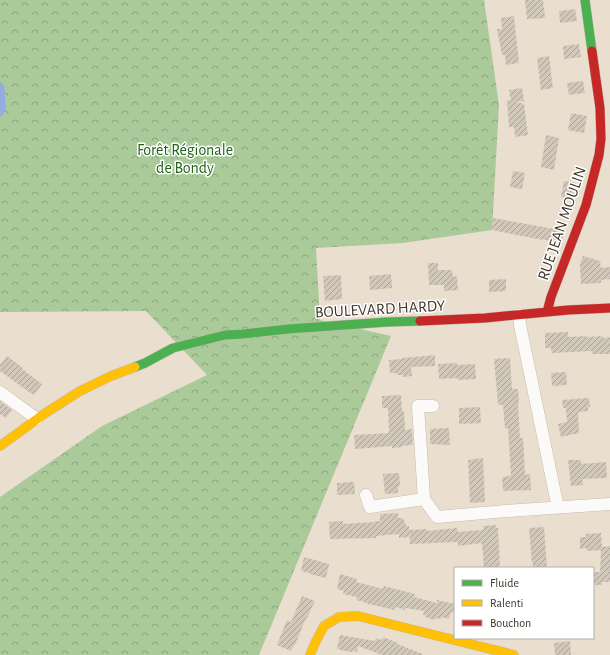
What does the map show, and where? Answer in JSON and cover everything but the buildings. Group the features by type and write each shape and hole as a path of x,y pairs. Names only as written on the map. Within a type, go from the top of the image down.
{"street":[{"name":"RUE JEAN MOULIN","path":"547,312 551,297 586,204 599,155 601,139 600,108 586,0"},
{"name":"BOULEVARD HARDY","path":"0,446 37,418 80,391 111,376 145,363 157,362 191,350 226,342 243,334 283,329 610,308"},
{"path":"519,315 558,508"},
{"path":"0,392 37,418"},
{"path":"433,406 418,406 424,500 437,517 610,504"},
{"path":"366,495 370,507 424,500"},
{"path":"310,655 324,626 339,617 358,616 514,655"}],"green space":[{"name":"Forêt Régionale de Bondy","path":"0,0 484,0 499,105 492,230 403,243 316,248 320,320 391,336 259,655 0,655 0,497 102,426 207,375 146,311 0,312"}],"water":[{"path":"0,82 4,85 6,111 0,117"}],"traffic: fast":[{"path":"585,0 592,51"},
{"path":"135,367 173,348 225,335 288,329 420,321"}],"traffic: slow":[{"path":"0,446 44,414 80,391 111,376 135,367"},
{"path":"310,655 324,626 339,617 358,616 514,655"}],"traffic: jam":[{"path":"547,312 551,297 586,205 599,155 601,139 600,108 592,51"},
{"path":"420,321 485,318 568,310 610,308"}]}
